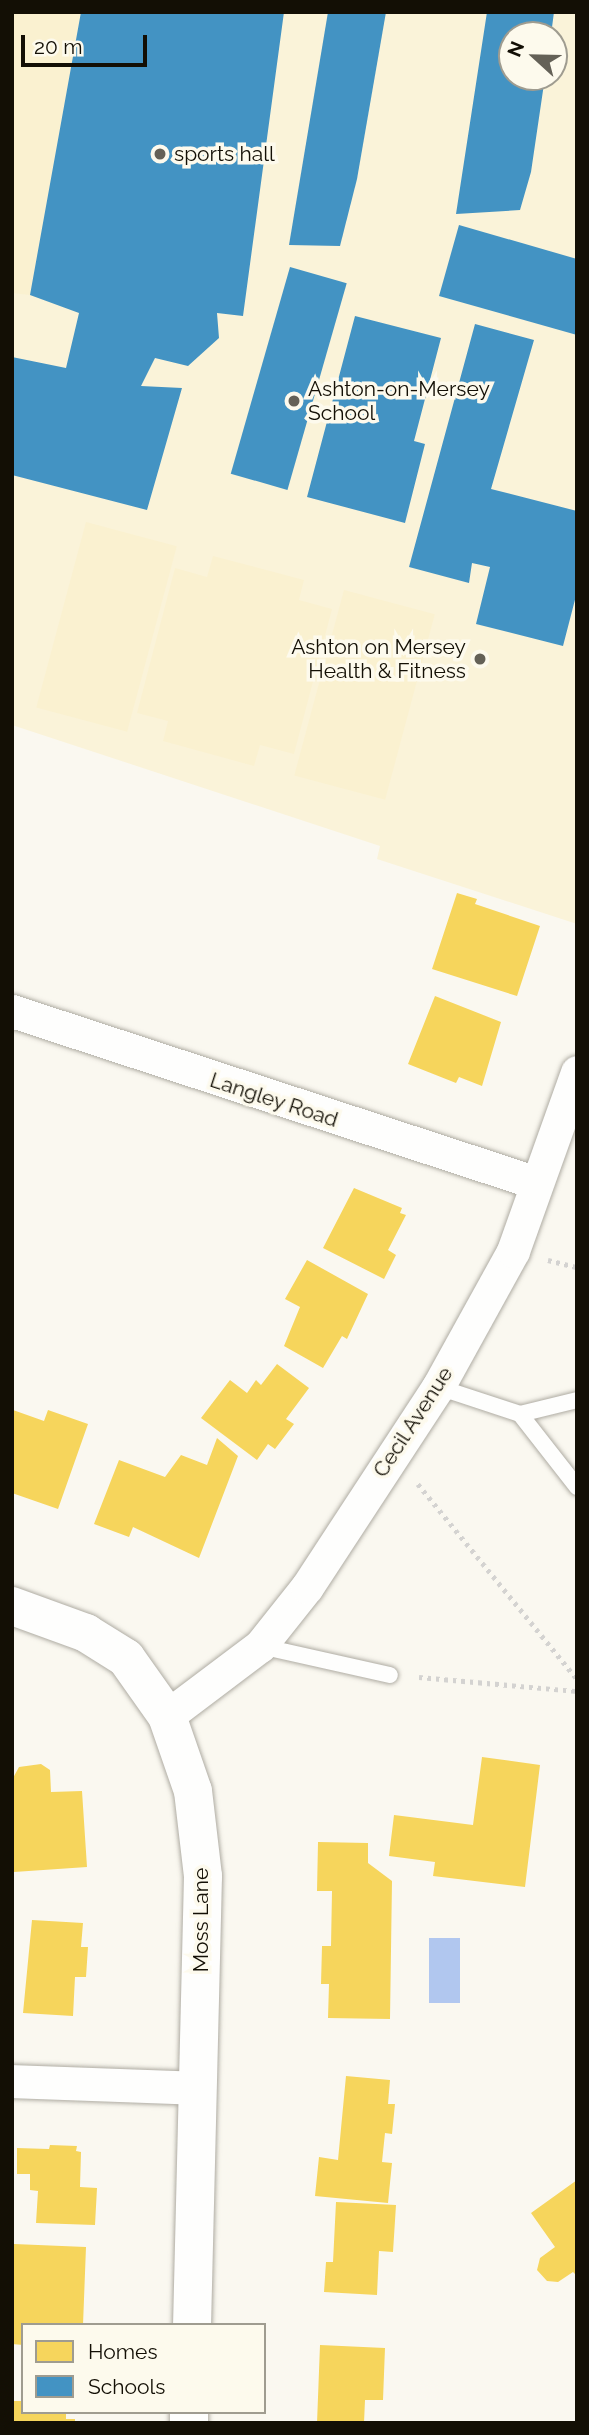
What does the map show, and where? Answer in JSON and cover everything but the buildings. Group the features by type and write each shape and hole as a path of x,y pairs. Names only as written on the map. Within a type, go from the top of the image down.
{"street":[{"name":"Langley Road","path":"12,1011 537,1183"},
{"name":"Cecil Avenue","path":"167,1716 260,1646 307,1587 438,1387 513,1251 577,1072"},
{"name":"Moss Lane","path":"12,1606 86,1633 126,1658 167,1716 193,1791 203,1876 192,2323"},
{"path":"12,2081 199,2088"}],"lane":[{"path":"438,1387 520,1414 577,1400"},
{"path":"520,1414 577,1487"},
{"path":"260,1646 390,1675"}],"path":[{"path":"394,1453 577,1679"},
{"path":"390,1675 577,1692"}],"shaded area":[{"name":"Ashton-on-Mersey School","path":"12,12 577,12 577,924 377,859 380,846 12,725"},
{"path":"12,12 81,12 30,295 12,293"},
{"path":"86,522 177,546 127,732 36,707"},
{"path":"213,556 304,580 299,600 332,609 294,754 260,745 254,766 163,741 168,721 137,713 175,568 207,577"},
{"path":"344,590 435,614 385,800 294,775"}],"water":[{"path":"429,1938 460,1938 460,2003 429,2003"}],"place":[{"name":"sports hall","path":"160,154"},
{"name":"Ashton-on-Mersey School","path":"294,401"},
{"name":"Ashton on Mersey Health & Fitness","path":"480,659"}]}
